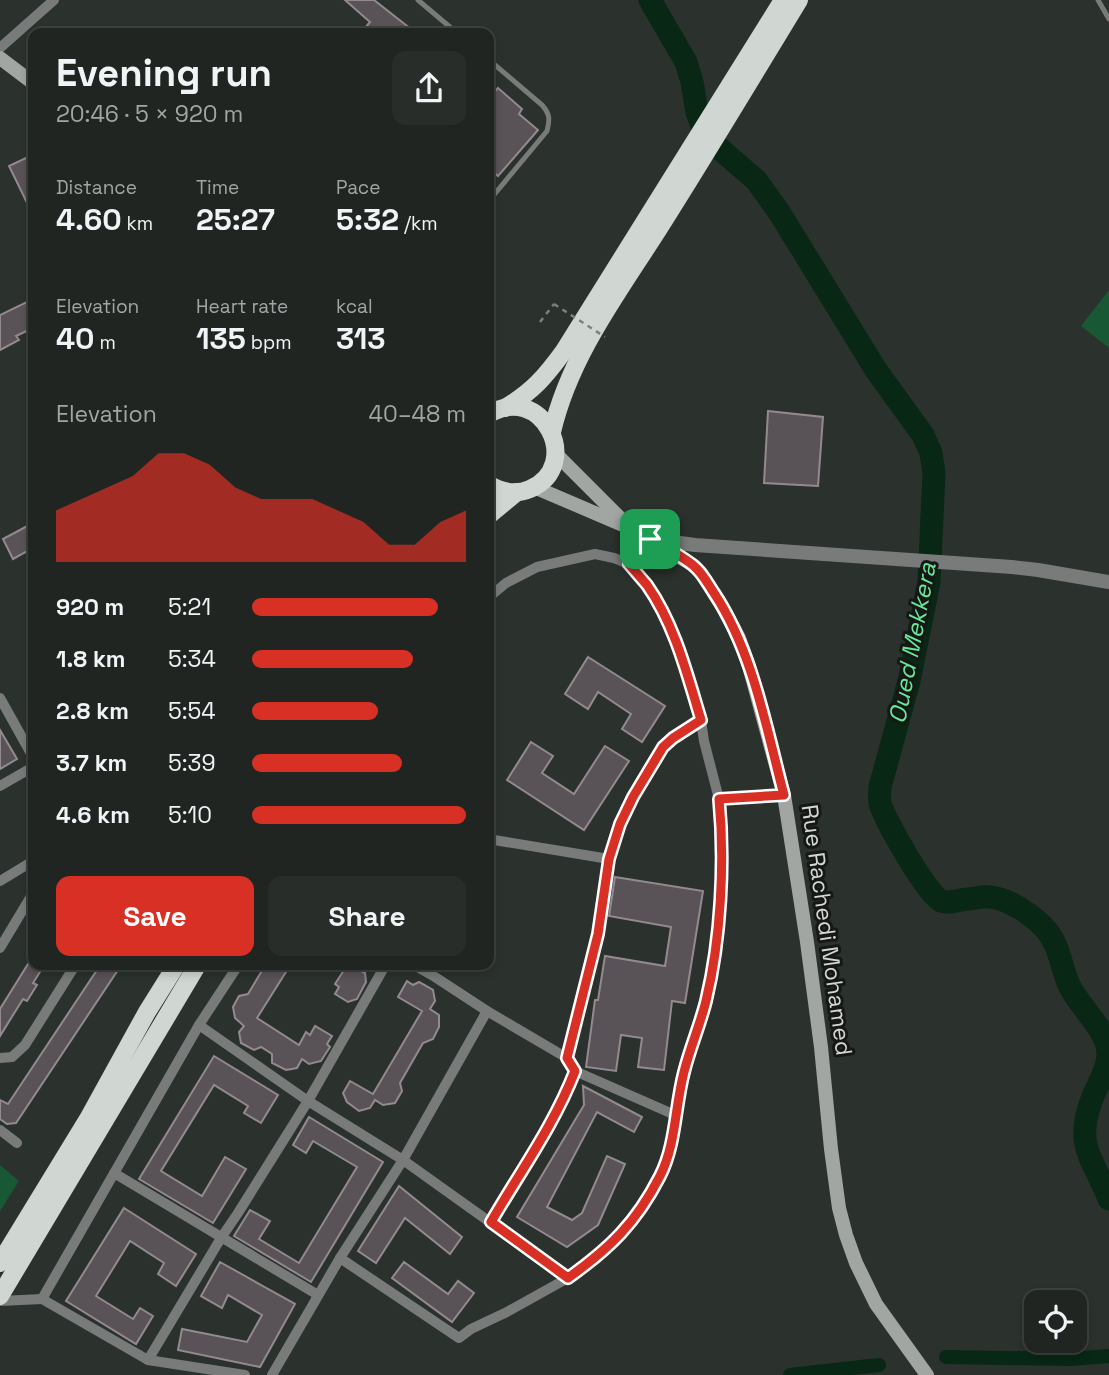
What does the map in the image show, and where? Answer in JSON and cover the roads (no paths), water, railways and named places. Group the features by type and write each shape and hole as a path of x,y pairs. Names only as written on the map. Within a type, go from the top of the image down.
{"highway":[{"path":"726,106 783,0"},
{"path":"552,432 559,402 589,340 726,106 799,0"},
{"path":"494,411 530,392 547,375 693,160"},
{"path":"494,412 524,408 533,412 547,424 555,442 551,469 541,482 526,489 494,512"},
{"path":"494,487 506,491 526,489"},
{"path":"0,1264 88,1119 173,970"},
{"path":"0,1298 194,970"}],"main road":[{"path":"1,57 28,79"},
{"path":"555,453 630,528"},
{"path":"526,489 630,528"},
{"name":"Rue Rachedi Mohamed","path":"630,528 694,565 701,573 739,638 749,666 784,795 814,995 839,1208 856,1263 876,1304 927,1375"}],"street":[{"path":"1,57 54,0"},
{"path":"629,564 648,537 695,545 1038,570 1109,582"},
{"path":"340,1258 459,1338 568,1278 614,1242 632,1221 661,1174 668,1157 684,1073 706,1001 713,966 721,885 719,799 682,654 663,612 647,585 629,564 594,554 537,567 506,583 494,593"},
{"path":"0,698 28,748"},
{"path":"567,1058 598,934 609,859 620,824 659,753 673,738 701,720"},
{"path":"0,786 28,770"},
{"path":"719,799 784,795"},
{"path":"494,840 609,859"},
{"path":"0,881 28,864"},
{"path":"0,948 28,901"},
{"path":"0,1058 12,1057 25,1045 72,970"},
{"path":"42,1299 199,1025 235,970"},
{"path":"148,1360 308,1101 383,970"},
{"path":"423,970 567,1058 575,1071 675,1115"},
{"path":"272,1375 340,1258 403,1160 487,1011"},
{"path":"199,1025 308,1101 403,1160 568,1278"},
{"path":"491,1222 538,1147 564,1099 575,1071"},
{"path":"0,1130 18,1143"},
{"path":"114,1173 318,1295"},
{"path":"0,1298 42,1299 148,1360 245,1375"}],"lane":[{"path":"418,0 451,28"},
{"path":"1098,0 1109,19"},
{"path":"494,65 542,104 549,113 547,131 494,195"}],"waterway":[{"name":"Oued Mekkera","path":"650,0 686,62 697,112 706,137 756,180 779,212 876,370 923,435 931,453 934,473 929,582 909,681 880,787 880,803 907,856 927,886 941,901 996,898 1013,904 1028,914 1042,925 1051,937 1069,985 1107,1045 1106,1066 1087,1115 1085,1140 1109,1199"},
{"path":"946,1357 1071,1359 1109,1356"},
{"path":"790,1375 879,1365"}]}
